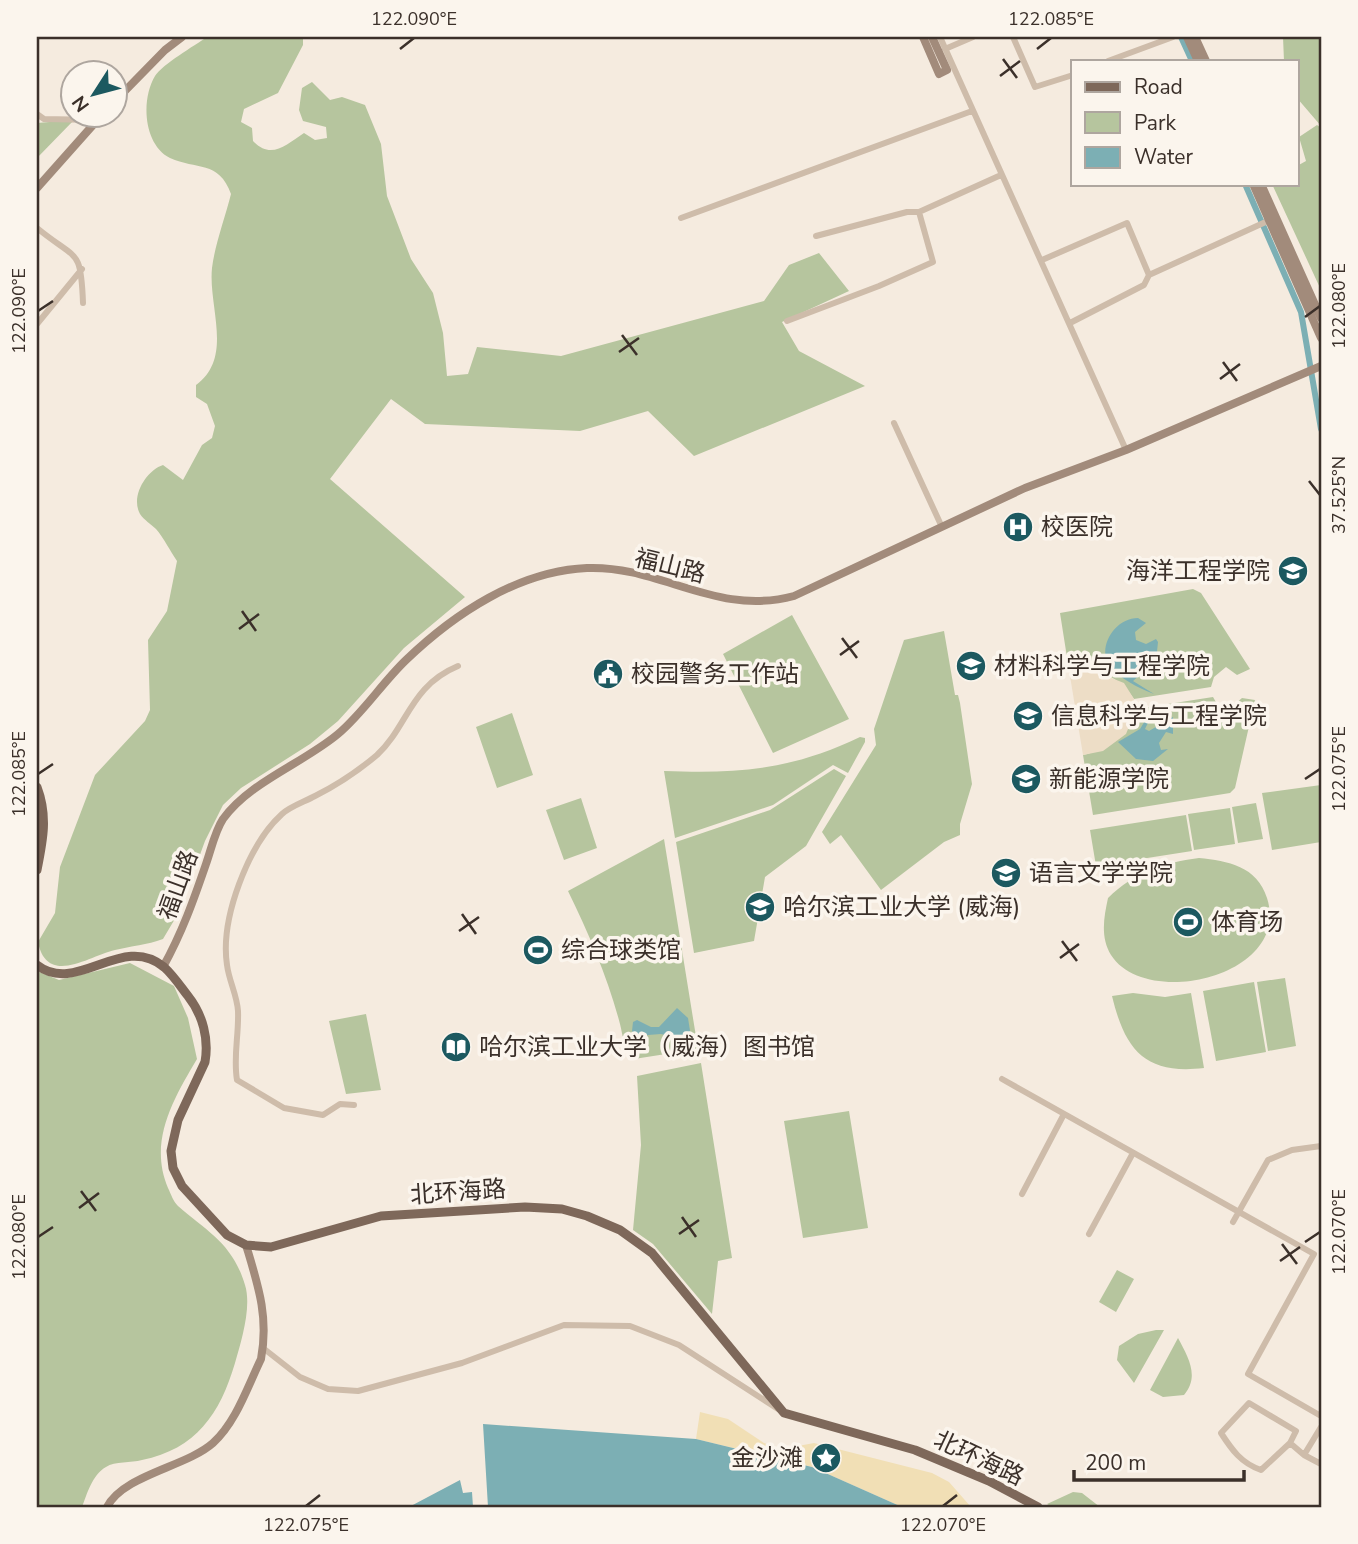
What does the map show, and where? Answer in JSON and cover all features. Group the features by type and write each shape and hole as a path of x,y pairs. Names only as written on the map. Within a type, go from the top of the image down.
{"main road":[{"path":"130,86 165,50 182,37"},
{"path":"923,37 939,75 947,70 932,37"},
{"path":"1187,37 1198,60"},
{"path":"1195,37 1206,60"},
{"path":"37,188 88,130"},
{"path":"1254,186 1321,338"},
{"path":"1262,186 1321,318"},
{"name":"福山路","path":"163,967 181,934 222,820 251,790 295,765 340,733 407,659 493,594 526,580 588,568 649,577 722,600 771,602 794,596 1024,488 1126,450 1305,370 1318,367"},
{"path":"37,787 44,805 45,831 37,870"},
{"path":"37,965 46,971 72,974 106,960 142,955 163,967 191,1000 206,1034 205,1062 173,1136 173,1168 182,1186 208,1216 227,1236 246,1245 262,1294 265,1323 261,1359 228,1427 211,1445 124,1489 107,1507"},
{"name":"北环海路","path":"246,1245 271,1247 381,1216 524,1207 562,1209 587,1216 621,1230 652,1253 784,1413 915,1450 1038,1507"}],"street":[{"path":"940,37 1126,450"},
{"path":"945,49 973,37"},
{"path":"1013,37 1035,87 1071,76"},
{"path":"1111,60 1173,37"},
{"path":"681,218 972,111"},
{"path":"37,114 44,119 60,119"},
{"path":"816,236 907,212 919,212 1001,175"},
{"path":"787,321 933,262 919,212"},
{"path":"1070,323 1144,285 1149,275 1268,221"},
{"path":"1042,260 1127,223 1149,275"},
{"path":"37,228 78,258 82,270 83,303"},
{"path":"37,324 82,270"},
{"path":"894,423 941,525"},
{"path":"354,1105 340,1104 323,1115 284,1108 237,1080 234,1063 238,1041 237,1003 227,964 231,905 253,854 270,827 285,812 330,789 365,765 380,752 421,692 447,671 458,666"},
{"path":"1002,1079 1314,1254 1248,1374 1321,1416"},
{"path":"1022,1194 1064,1114"},
{"path":"1233,1222 1268,1160 1292,1150 1321,1146"},
{"path":"1089,1234 1133,1153"},
{"path":"263,1348 300,1377 328,1390 358,1391 462,1363 564,1325 630,1326 679,1345 784,1413"},
{"path":"1249,1403 1296,1431 1290,1443 1261,1470 1248,1465 1231,1450 1221,1433 1249,1403"},
{"path":"1304,1455 1321,1427"},
{"path":"1290,1443 1321,1464"}],"green space":[{"path":"207,37 303,37 303,45 278,93 244,109 241,122 252,128 253,141 260,147 278,149 304,133 315,140 327,138 326,127 303,121 299,110 302,88 312,82 330,100 342,97 365,105 381,144 387,196 411,259 433,293 443,333 447,376 468,374 477,347 561,356 764,301 789,265 819,253 849,291 782,322 799,351 865,386 694,456 648,411 580,431 425,424 391,399 330,479 465,597 404,648 338,721 310,744 241,788 223,805 205,841 179,912 163,939 59,966 50,963 43,956 38,942 55,913 60,867 95,775 145,721 150,710 148,640 167,611 177,561 159,533 140,514 137,507 139,492 151,472 163,465 183,480 202,445 212,438 215,426 207,404 196,397 196,385 207,374 217,346 212,268 231,194 226,183 213,171 180,162 161,151 150,132 146,108 151,86 159,71"},
{"path":"1283,37 1321,37 1321,126 1298,99 1298,60 1284,60"},
{"path":"60,121 60,130 64,130 37,158 37,123"},
{"path":"1317,125 1321,128 1321,290 1273,186 1298,186 1298,165 1306,161 1299,137"},
{"path":"1193,589 1201,593 1250,669 1237,675 1226,667 1214,677 1211,687 1134,699 1122,685 1106,675 1089,670 1069,670 1060,613"},
{"path":"792,615 849,719 773,753 723,654"},
{"path":"944,631 955,695 958,695 960,703 972,784 960,824 960,835 944,842 881,890 841,835 830,844 822,832 876,745 874,729 904,640"},
{"path":"1213,697 1217,704 1228,710 1242,698 1255,700 1235,788 1230,793 1093,815 1083,755 1116,740 1128,726 1136,709"},
{"path":"512,713 533,775 497,788 476,727"},
{"path":"860,737 865,738 865,742 848,773 833,765 773,805 675,838 664,771 716,772 764,768 811,757"},
{"path":"834,769 846,776 806,846 765,877 754,941 694,953 676,842 770,810"},
{"path":"1321,785 1321,842 1272,850 1262,793"},
{"path":"581,798 597,848 564,860 546,810"},
{"path":"1256,803 1263,839 1238,843 1232,807"},
{"path":"1230,808 1235,844 1194,850 1188,814"},
{"path":"1186,815 1192,851 1096,866 1090,830"},
{"path":"664,839 698,1049 634,1059 626,1048 610,990 568,891"},
{"path":"1199,858 1240,867 1249,872 1262,887 1267,898 1269,925 1258,948 1238,965 1212,976 1182,982 1154,980 1129,972 1111,955 1105,941 1104,920 1108,898 1128,881 1150,870"},
{"path":"130,963 174,986 188,1018 197,1059 166,1120 161,1154 163,1171 176,1204 218,1240 234,1259 247,1294 245,1324 222,1398 203,1427 191,1438 161,1455 114,1464 101,1470 82,1507 37,1507 37,971 59,980"},
{"path":"1285,978 1296,1046 1268,1051 1257,982"},
{"path":"1254,982 1266,1052 1216,1061 1203,991"},
{"path":"1133,993 1165,997 1191,993 1204,1068 1167,1067 1152,1063 1141,1055 1124,1031 1112,996"},
{"path":"366,1014 381,1090 346,1094 329,1021"},
{"path":"701,1063 732,1258 718,1261 712,1314 653,1244 633,1230 641,1145 637,1076"},
{"path":"849,1111 868,1228 803,1238 784,1121"},
{"path":"1117,1270 1134,1279 1116,1312 1099,1302"},
{"path":"1164,1330 1134,1383 1117,1360 1119,1346 1138,1334"},
{"path":"1178,1338 1191,1366 1191,1381 1184,1395 1163,1397 1150,1390"},
{"path":"1073,1492 1082,1493 1100,1507 1052,1507 1047,1504"}],"sand":[{"name":"金沙滩","path":"700,1412 728,1419 764,1443 782,1449 814,1443 932,1473 949,1482 971,1507 902,1507 812,1467 696,1439"}],"shaded area":[{"path":"1086,668 1124,683 1134,699 1136,709 1126,734 1103,751 1083,755 1069,670"}],"water":[{"path":"1138,618 1146,623 1135,632 1136,640 1146,644 1156,639 1158,642 1156,661 1133,681 1154,694 1125,680 1109,665 1106,657 1108,639 1113,631 1120,624"},
{"path":"1154,706 1145,729 1149,731 1173,717 1173,734 1166,732 1159,743 1161,750 1168,749 1153,761 1136,759 1118,742 1140,729"},
{"path":"677,1008 688,1018 691,1037 688,1041 661,1034 635,1036 632,1031 633,1022 637,1020 651,1027 659,1027"},
{"path":"483,1424 696,1439 812,1467 902,1507 488,1507"},
{"path":"460,1480 463,1493 472,1492 473,1507 409,1507"}],"waterway":[{"path":"1181,37 1192,60"},
{"path":"1246,186 1301,312 1321,429"}],"place":[{"name":"校医院","path":"1018,527"},
{"name":"海洋工程学院","path":"1293,571"},
{"name":"材料科学与工程学院","path":"971,666"},
{"name":"校园警务工作站","path":"608,674"},
{"name":"信息科学与工程学院","path":"1028,716"},
{"name":"新能源学院","path":"1026,779"},
{"name":"语言文学学院","path":"1006,873"},
{"name":"哈尔滨工业大学 (威海)","path":"760,907"},
{"name":"体育场","path":"1188,922"},
{"name":"综合球类馆","path":"538,950"},
{"name":"哈尔滨工业大学（威海）图书馆","path":"456,1047"},
{"name":"金沙滩","path":"826,1458"}]}
